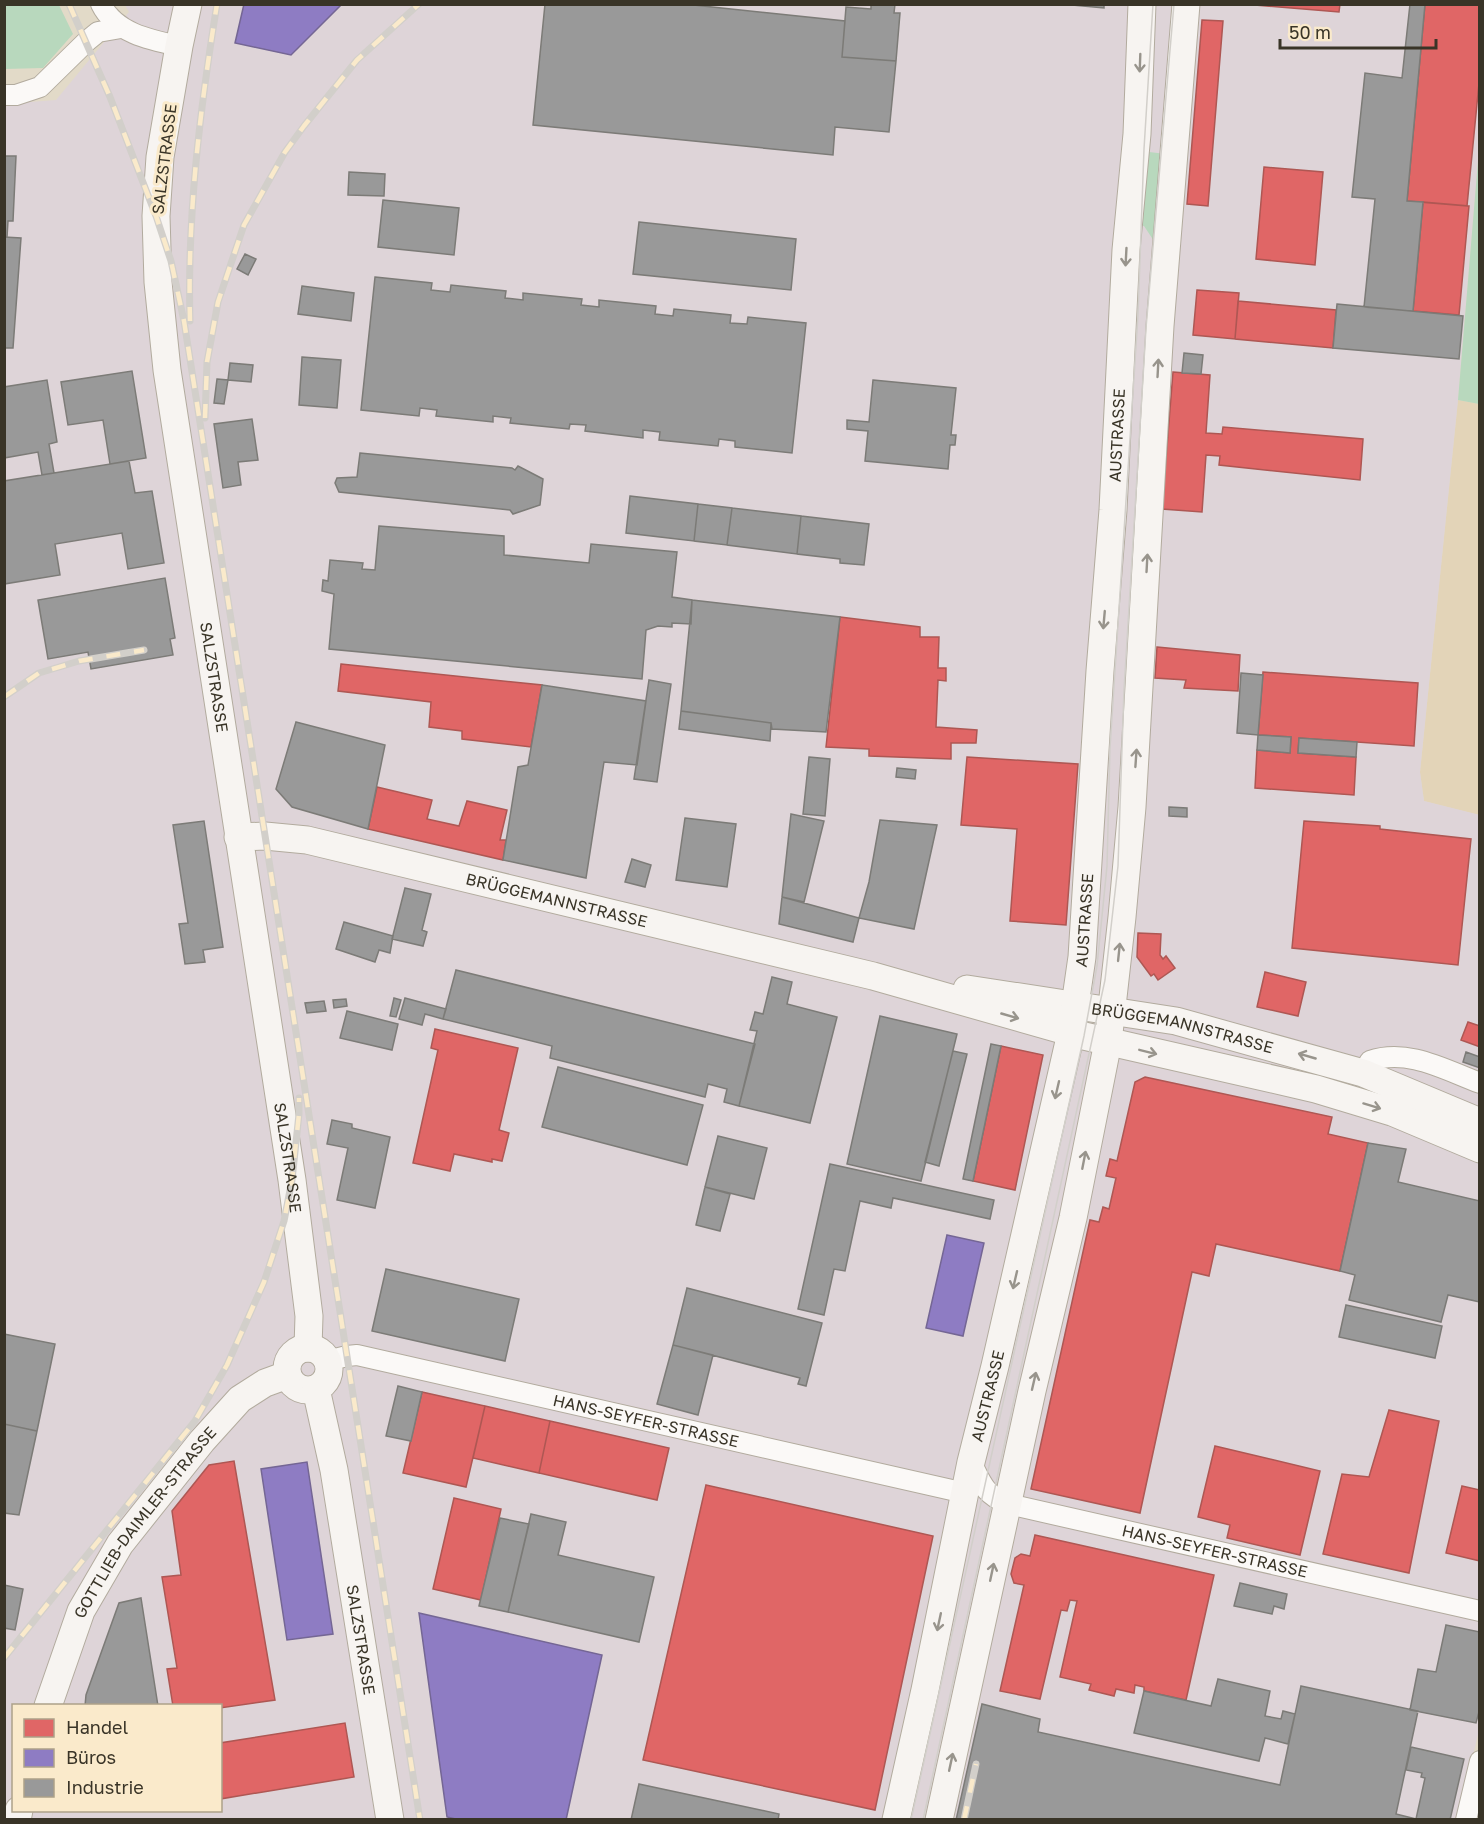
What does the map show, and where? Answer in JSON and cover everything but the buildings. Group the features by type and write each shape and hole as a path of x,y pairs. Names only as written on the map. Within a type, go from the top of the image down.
{"main road":[{"name":"SALZSTRASSE","path":"188,4 178,46 160,157 156,216 158,282 167,369 292,1180 309,1316 318,1355"},
{"name":"AUSTRASSE","path":"896,1820 923,1700 971,1462 1001,1343 1071,1033 1082,957 1100,671 1113,510 1126,250 1137,134 1142,4"},
{"path":"939,1820 1073,1218 1108,1042 1122,917 1138,732 1162,302 1186,4"},
{"name":"BRÜGGEMANNSTRASSE","path":"238,837 265,836 307,840 873,976 1071,1033 1316,1089 1392,1112 1479,1149"},
{"name":"BRÜGGEMANNSTRASSE","path":"873,976 1075,1004 1176,1021 1363,1073 1479,1122"},
{"path":"301,1349 318,1355 329,1375 322,1386 302,1390 295,1387 286,1369 291,1357 301,1349"},
{"name":"GOTTLIEB-DAIMLER-STRASSE","path":"49,1704 81,1611 120,1544 202,1441 240,1399 265,1383 287,1375"},
{"name":"SALZSTRASSE","path":"316,1389 334,1470 390,1820"}],"street":[{"path":"101,4 104,11 121,28 152,40 178,46"},
{"path":"4,95 16,95 40,87 98,32 121,28"},
{"path":"1363,1073 1370,1061 1398,1056 1421,1060 1479,1083"},
{"name":"HANS-SEYFER-STRASSE","path":"318,1355 357,1355 965,1493"},
{"name":"HANS-SEYFER-STRASSE","path":"971,1462 984,1488 993,1497 1008,1504 1479,1611"},
{"path":"1466,1820 1479,1761"}],"shaded area":[{"path":"125,5 1479,5 1479,149 1458,400 1420,772 1424,801 1480,815 1480,1726 1458,1819 5,1820 5,104 56,100 129,12"},
{"path":"1458,400 1479,404 1479,815 1424,801 1420,772"}],"green space":[{"path":"4,5 59,5 73,34 43,68 5,69"},
{"path":"1479,149 1480,404 1458,400"},
{"path":"1149,152 1166,154 1154,241 1144,226 1137,225"}],"tram line":[{"path":"911,1820 1084,1036 1097,966 1107,866 1110,748 1138,315 1144,149 1153,4"},
{"path":"923,1820 1105,980 1118,866 1124,690 1146,328 1174,4"}],"railway":[{"path":"69,4 110,97 156,216 171,261 184,321 420,1820"},
{"path":"190,321 191,242 196,162 217,4"},
{"path":"205,418 207,362 218,302 244,225 285,152 304,126 357,60 419,4"},
{"path":"4,697 39,673 79,661 144,650"},
{"path":"4,1658 195,1421 227,1365 264,1282 284,1221 292,1180 299,1098"},
{"path":"964,1820 976,1764"}]}
